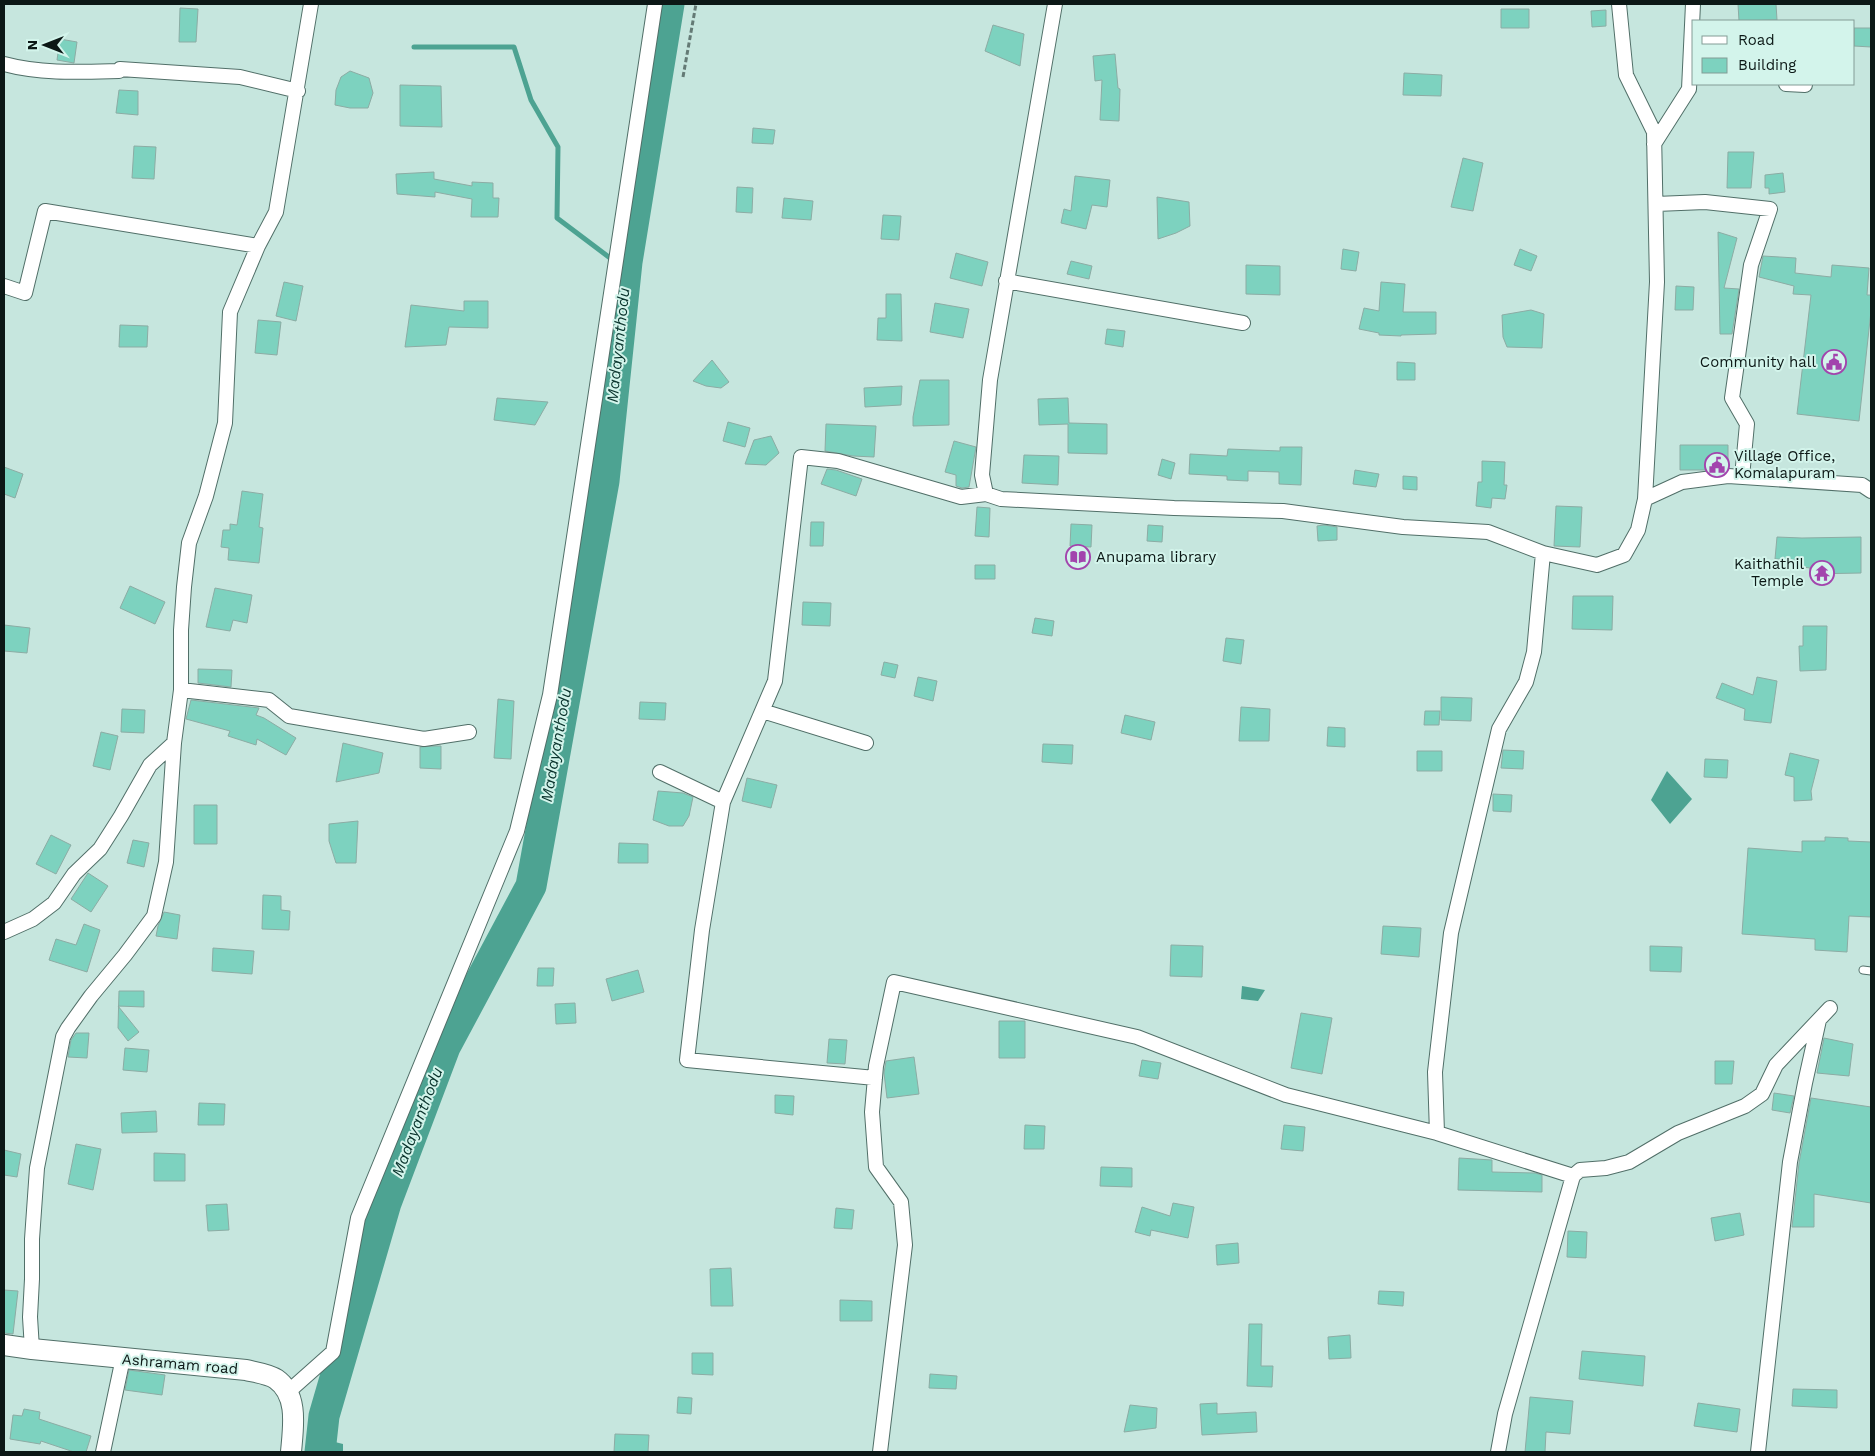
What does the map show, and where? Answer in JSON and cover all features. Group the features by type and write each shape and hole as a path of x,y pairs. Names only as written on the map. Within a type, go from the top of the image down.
{"main road":[{"name":"Ashramam road","path":"4,1345 32,1350 246,1370 275,1378 288,1392"},
{"path":"288,1392 295,1416 291,1452"}],"street":[{"path":"32,1350 30,1317 32,1239 37,1168 64,1037 68,1028 91,996 126,955 154,916 166,862 174,743 182,690 182,613 189,543 206,496 225,423 230,312 258,246 276,212 298,91 311,4"},
{"path":"288,1392 333,1352 358,1218 517,831 550,695 655,4"},
{"path":"986,494 982,475 990,380 1055,4"},
{"path":"875,1078 687,1060 702,930 723,802 775,681 801,457 838,461 962,497 986,494 1001,499 1283,511 1404,527 1488,532 1543,553 1597,565 1624,555 1638,530 1645,499 1657,282 1654,132 1626,75 1619,4"},
{"path":"1693,4 1693,20"},
{"path":"1654,144 1689,89 1691,83 1692,44"},
{"path":"4,64 25,70 62,72 119,71 120,69 240,77 298,91"},
{"path":"1656,204 1705,202 1770,209 1751,265 1732,398 1747,424 1742,477"},
{"path":"4,286 25,293 45,212 258,246"},
{"path":"1006,281 1243,323"},
{"path":"1645,499 1682,482 1728,476 1862,485 1871,491"},
{"path":"1437,1133 1435,1072 1452,933 1499,729 1526,682 1534,652 1543,553"},
{"path":"182,690 269,700 289,716 424,739 469,732"},
{"path":"762,712 866,743"},
{"path":"4,932 33,919 54,903 74,874 100,849 150,765 174,743"},
{"path":"660,772 723,802"},
{"path":"880,1452 905,1245 902,1202 876,1167 872,1112 875,1078 894,982 1137,1037 1286,1096 1437,1133 1573,1176"},
{"path":"1498,1452 1505,1414 1573,1176 1580,1170 1606,1168 1629,1162 1678,1133 1745,1106 1762,1094 1776,1065 1825,1013 1805,1083 1790,1162 1758,1452"},
{"path":"103,1452 123,1358"}],"lane":[{"path":"1863,970 1871,971"}],"path":[{"path":"683,77 696,4"}],"shaded area":[{"path":"1667,771 1692,799 1670,824 1651,800"},
{"path":"1242,986 1265,990 1258,1001 1241,999"},
{"path":"307,1435 343,1444 343,1452 306,1452"}],"building":[{"path":"1738,4 1776,4 1777,20 1739,20"},
{"path":"180,8 198,9 196,42 179,42"},
{"path":"1501,9 1529,9 1529,28 1501,28"},
{"path":"1606,10 1606,26 1592,27 1591,11"},
{"path":"993,25 1024,34 1020,66 985,51"},
{"path":"1855,28 1871,28 1871,47 1855,46"},
{"path":"60,39 77,42 74,63 57,60"},
{"path":"1115,54 1118,88 1120,89 1119,121 1100,120 1102,80 1095,81 1093,56"},
{"path":"350,71 369,78 373,93 368,108 350,108 335,105 336,90 341,77"},
{"path":"1404,73 1442,75 1441,96 1403,95"},
{"path":"400,85 441,86 442,127 400,126"},
{"path":"119,90 138,91 138,115 116,113"},
{"path":"753,128 775,130 773,144 752,143"},
{"path":"134,146 156,147 154,179 132,178"},
{"path":"1728,152 1754,152 1751,188 1727,188"},
{"path":"1463,158 1483,163 1473,211 1451,207"},
{"path":"434,172 434,179 472,186 472,182 493,183 493,198 499,198 498,217 471,217 472,199 435,192 435,197 397,194 396,174"},
{"path":"1783,173 1785,192 1769,194 1769,188 1765,188 1765,175"},
{"path":"1075,176 1110,180 1107,207 1092,205 1086,229 1061,223 1064,209 1071,211"},
{"path":"737,187 753,188 752,213 736,212"},
{"path":"1157,197 1189,202 1190,226 1158,239"},
{"path":"784,198 813,201 811,220 782,218"},
{"path":"883,215 901,216 899,240 881,239"},
{"path":"1718,232 1737,238 1724,288 1739,289 1732,334 1720,334"},
{"path":"1343,249 1359,252 1356,271 1341,269"},
{"path":"1520,249 1537,256 1531,271 1514,265"},
{"path":"956,253 988,262 982,286 950,278"},
{"name":"Community hall","path":"1763,256 1796,258 1795,273 1831,277 1832,265 1869,268 1867,295 1871,295 1871,311 1859,421 1797,414 1811,295 1793,294 1794,286 1759,277"},
{"path":"1071,261 1092,266 1089,279 1067,274"},
{"path":"1246,265 1280,266 1280,295 1246,294"},
{"path":"284,282 303,286 296,321 276,316"},
{"path":"1381,282 1405,284 1403,312 1436,312 1436,334 1379,335 1379,333 1359,329 1364,308 1379,311"},
{"path":"1676,286 1694,287 1693,310 1675,310"},
{"path":"886,294 901,294 902,341 877,340 878,318 886,318"},
{"path":"464,301 488,301 488,328 449,327 446,345 405,347 411,305 464,311"},
{"path":"935,303 969,309 963,338 930,332"},
{"path":"1531,310 1544,314 1542,348 1507,347 1503,337 1502,315"},
{"path":"258,320 281,322 277,355 255,353"},
{"path":"120,325 148,326 147,347 119,347"},
{"path":"1107,329 1125,331 1123,347 1105,344"},
{"path":"712,360 729,382 721,388 706,386 693,381"},
{"path":"1397,362 1415,363 1415,380 1397,380"},
{"path":"920,380 949,380 949,425 913,426"},
{"path":"902,386 901,405 865,407 864,388"},
{"path":"497,398 548,402 535,425 494,420"},
{"path":"1068,398 1069,423 1107,424 1107,454 1068,453 1068,424 1039,425 1038,399"},
{"path":"728,422 750,428 745,447 723,441"},
{"path":"826,424 876,426 874,457 853,456 825,451"},
{"path":"771,436 779,453 766,465 745,464 754,440"},
{"path":"954,441 976,447 969,487 962,488 956,486 956,475 945,472"},
{"name":"Village Office, Komalapuram","path":"1680,445 1728,445 1728,467 1706,470 1680,470"},
{"path":"1280,447 1302,447 1301,485 1279,484 1279,472 1248,471 1248,481 1227,480 1227,476 1189,474 1190,454 1227,456 1228,449 1280,451"},
{"path":"1024,455 1059,456 1058,485 1022,483"},
{"path":"1162,459 1175,463 1171,479 1158,475"},
{"path":"1482,461 1505,462 1504,485 1507,485 1505,499 1492,498 1491,508 1476,506 1478,482 1482,482"},
{"path":"4,467 23,474 15,498 4,494"},
{"path":"827,469 836,470 862,479 856,496 821,484"},
{"path":"1355,470 1379,474 1376,487 1353,484"},
{"path":"1403,476 1417,477 1417,490 1403,489"},
{"path":"242,491 263,494 259,527 263,528 259,563 228,560 229,548 221,547 223,530 230,530 230,524 237,525"},
{"path":"1556,506 1582,507 1580,547 1554,546"},
{"path":"977,507 990,508 989,537 975,536"},
{"path":"811,522 824,522 823,546 810,546"},
{"path":"1071,524 1092,525 1091,547 1070,546"},
{"path":"1148,525 1163,526 1162,542 1147,541"},
{"path":"1317,526 1337,527 1337,540 1318,541"},
{"path":"1777,537 1861,537 1861,573 1810,574 1810,568 1795,566 1796,560 1775,559"},
{"path":"975,565 995,565 995,579 975,579"},
{"path":"130,586 165,602 155,624 120,608"},
{"path":"215,588 252,595 247,623 233,620 230,631 206,627"},
{"path":"1573,596 1613,596 1612,630 1572,629"},
{"path":"803,602 831,603 830,626 802,625"},
{"path":"1035,618 1054,621 1052,636 1032,633"},
{"path":"4,625 30,628 27,653 4,651"},
{"path":"1803,626 1827,626 1826,670 1800,671 1799,646 1803,646"},
{"path":"1226,638 1244,640 1241,664 1223,661"},
{"path":"884,662 898,665 895,678 881,675"},
{"path":"198,669 232,670 231,687 198,683"},
{"path":"918,677 937,681 933,701 914,696"},
{"path":"1757,677 1777,681 1771,723 1744,720 1745,709 1716,698 1722,683 1753,695"},
{"path":"1441,697 1472,698 1471,721 1441,720"},
{"path":"498,699 514,701 511,759 494,758"},
{"path":"191,700 259,708 256,715 296,738 286,755 257,739 256,745 228,736 230,731 186,719"},
{"path":"640,702 666,703 665,720 639,719"},
{"path":"1241,707 1270,709 1269,741 1239,741"},
{"path":"122,709 145,710 144,733 121,732"},
{"path":"1425,711 1440,711 1439,725 1424,725"},
{"path":"1125,715 1155,722 1151,740 1121,733"},
{"path":"1328,727 1345,728 1345,747 1327,746"},
{"path":"101,732 118,736 110,770 93,766"},
{"path":"343,743 383,753 379,773 336,782"},
{"path":"1043,744 1073,745 1072,764 1042,762"},
{"path":"441,746 441,769 420,768 420,747"},
{"path":"1503,750 1524,751 1523,769 1501,768"},
{"path":"1417,751 1442,751 1442,771 1417,771"},
{"path":"1790,753 1819,760 1811,791 1812,800 1794,801 1794,777 1785,775"},
{"path":"1705,759 1728,760 1727,778 1704,777"},
{"path":"747,778 777,785 771,808 742,801"},
{"path":"658,791 683,793 693,797 689,816 683,826 669,826 653,820"},
{"path":"1493,794 1512,795 1511,812 1493,811"},
{"path":"194,805 217,805 217,844 194,844"},
{"path":"358,821 356,863 336,863 329,841 329,824"},
{"path":"51,835 71,845 56,874 36,864"},
{"path":"1825,837 1871,842 1871,917 1849,916 1847,952 1815,950 1815,939 1742,934 1748,848 1802,852 1802,841 1825,841"},
{"path":"133,840 149,843 144,867 127,863"},
{"path":"619,843 648,844 648,863 618,863"},
{"path":"88,873 108,886 91,912 71,899"},
{"path":"263,895 281,896 281,910 290,911 289,930 262,929"},
{"path":"164,912 180,915 177,939 156,936"},
{"path":"84,924 100,930 87,972 49,960 56,939 76,945"},
{"path":"1383,926 1421,928 1419,957 1381,954"},
{"path":"1171,945 1203,946 1202,977 1170,976"},
{"path":"1650,946 1682,947 1681,972 1650,971"},
{"path":"213,948 254,951 252,974 212,971"},
{"path":"538,968 554,968 553,986 537,986"},
{"path":"638,970 644,992 612,1001 606,979"},
{"path":"119,991 144,991 144,1007 119,1006"},
{"path":"575,1003 576,1023 556,1024 555,1004"},
{"path":"119,1007 139,1032 128,1041 118,1028"},
{"path":"1301,1013 1332,1018 1322,1074 1291,1068"},
{"path":"999,1021 1025,1021 1025,1058 999,1058"},
{"path":"76,1033 89,1033 87,1058 68,1057 71,1040"},
{"path":"1824,1038 1853,1044 1849,1076 1817,1073"},
{"path":"829,1039 847,1040 845,1064 827,1063"},
{"path":"125,1048 149,1050 147,1072 123,1070"},
{"path":"914,1057 919,1094 887,1098 884,1073 886,1061"},
{"path":"1142,1060 1161,1063 1158,1079 1139,1076"},
{"path":"1715,1061 1734,1061 1732,1084 1715,1084"},
{"path":"1774,1093 1794,1096 1790,1113 1772,1110"},
{"path":"775,1095 794,1096 793,1115 775,1113"},
{"path":"1811,1098 1871,1107 1871,1203 1814,1194 1814,1227 1792,1227 1799,1163"},
{"path":"199,1103 225,1104 224,1125 198,1125"},
{"path":"156,1111 157,1132 122,1133 121,1113"},
{"path":"1025,1125 1045,1126 1044,1149 1024,1149"},
{"path":"1284,1125 1305,1127 1303,1151 1281,1149"},
{"path":"76,1144 101,1149 93,1190 68,1184"},
{"path":"4,1150 21,1154 17,1177 4,1175"},
{"path":"154,1153 185,1154 185,1181 154,1181"},
{"path":"1459,1158 1492,1160 1492,1172 1535,1173 1542,1175 1542,1192 1458,1190"},
{"path":"1101,1167 1132,1168 1132,1187 1100,1186"},
{"path":"1173,1203 1194,1207 1188,1238 1151,1230 1150,1236 1135,1232 1142,1207 1170,1216"},
{"path":"227,1204 229,1230 208,1231 206,1205"},
{"path":"836,1208 854,1210 852,1229 834,1228"},
{"path":"1740,1213 1744,1235 1715,1241 1711,1218"},
{"path":"1568,1231 1587,1232 1586,1258 1567,1257"},
{"path":"1238,1243 1239,1263 1217,1265 1216,1245"},
{"path":"731,1268 733,1306 711,1306 710,1269"},
{"path":"4,1290 18,1291 13,1334 4,1333"},
{"path":"1379,1291 1404,1292 1403,1306 1378,1304"},
{"path":"840,1300 872,1301 872,1321 840,1321"},
{"path":"1249,1324 1262,1324 1261,1366 1273,1366 1272,1387 1247,1386"},
{"path":"1350,1335 1351,1358 1329,1359 1328,1337"},
{"path":"1582,1351 1645,1356 1643,1386 1579,1379"},
{"path":"692,1353 713,1353 713,1375 692,1374"},
{"path":"129,1370 165,1375 162,1395 125,1390"},
{"path":"930,1374 957,1376 956,1389 929,1388"},
{"path":"1793,1389 1837,1390 1837,1408 1792,1406"},
{"path":"678,1397 692,1398 691,1414 677,1413"},
{"path":"1530,1397 1573,1401 1570,1434 1546,1432 1545,1452 1525,1452"},
{"path":"1217,1403 1217,1414 1256,1412 1257,1432 1202,1435 1200,1404"},
{"path":"1698,1403 1740,1409 1737,1432 1694,1426"},
{"path":"1130,1405 1157,1408 1156,1428 1124,1432"},
{"path":"24,1409 40,1412 39,1419 91,1436 86,1452 74,1452 41,1441 40,1444 10,1439 13,1415 22,1416"},
{"path":"615,1434 649,1435 648,1452 614,1452"}],"waterway":[{"name":"Madayanthodu","path":"320,1452 324,1416 386,1203 445,1047 531,886 604,481 627,262 669,4"},
{"path":"414,47 514,47 531,100 558,147 557,218 626,270"}],"place":[{"name":"Community hall","path":"1834,362"},
{"name":"Village Office, Komalapuram","path":"1717,465"},
{"name":"Anupama library","path":"1078,557"},
{"name":"Kaithathil Temple","path":"1822,573"}]}
